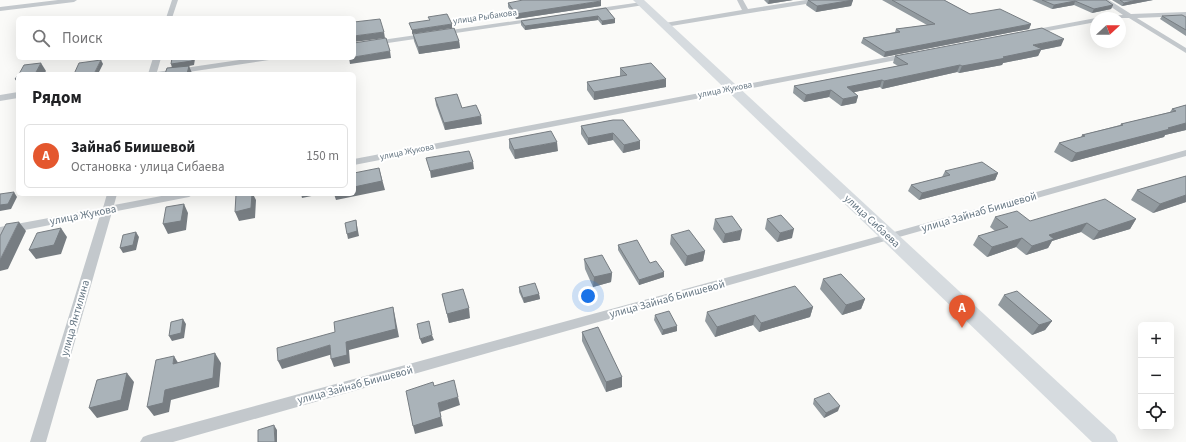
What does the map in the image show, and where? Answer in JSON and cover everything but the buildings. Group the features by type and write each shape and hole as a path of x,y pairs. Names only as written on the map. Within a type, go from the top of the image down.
{"main road":[{"name":"улица Сибаева","path":"640,2 1107,442"}],"street":[{"path":"0,9 74,0"},
{"path":"170,16 175,0"},
{"path":"740,0 746,12"},
{"path":"665,25 818,0"},
{"path":"1104,0 1186,50"},
{"path":"588,12 640,2"},
{"path":"1126,16 1186,14"},
{"name":"улица Рыбакова","path":"356,46 541,19"},
{"path":"1026,33 1090,21"},
{"name":"улица Жукова","path":"356,162 916,54"},
{"path":"153,72 156,60"},
{"path":"172,72 255,60"},
{"path":"0,98 16,95"},
{"name":"улица Зайнаб Биишевой","path":"148,442 890,238 1186,153"},
{"name":"улица Янтилина","path":"38,442 111,196"},
{"name":"улица Жукова","path":"0,231 179,196"}],"place":[{"name":"Зайнаб Биишевой","path":"962,328"}]}
